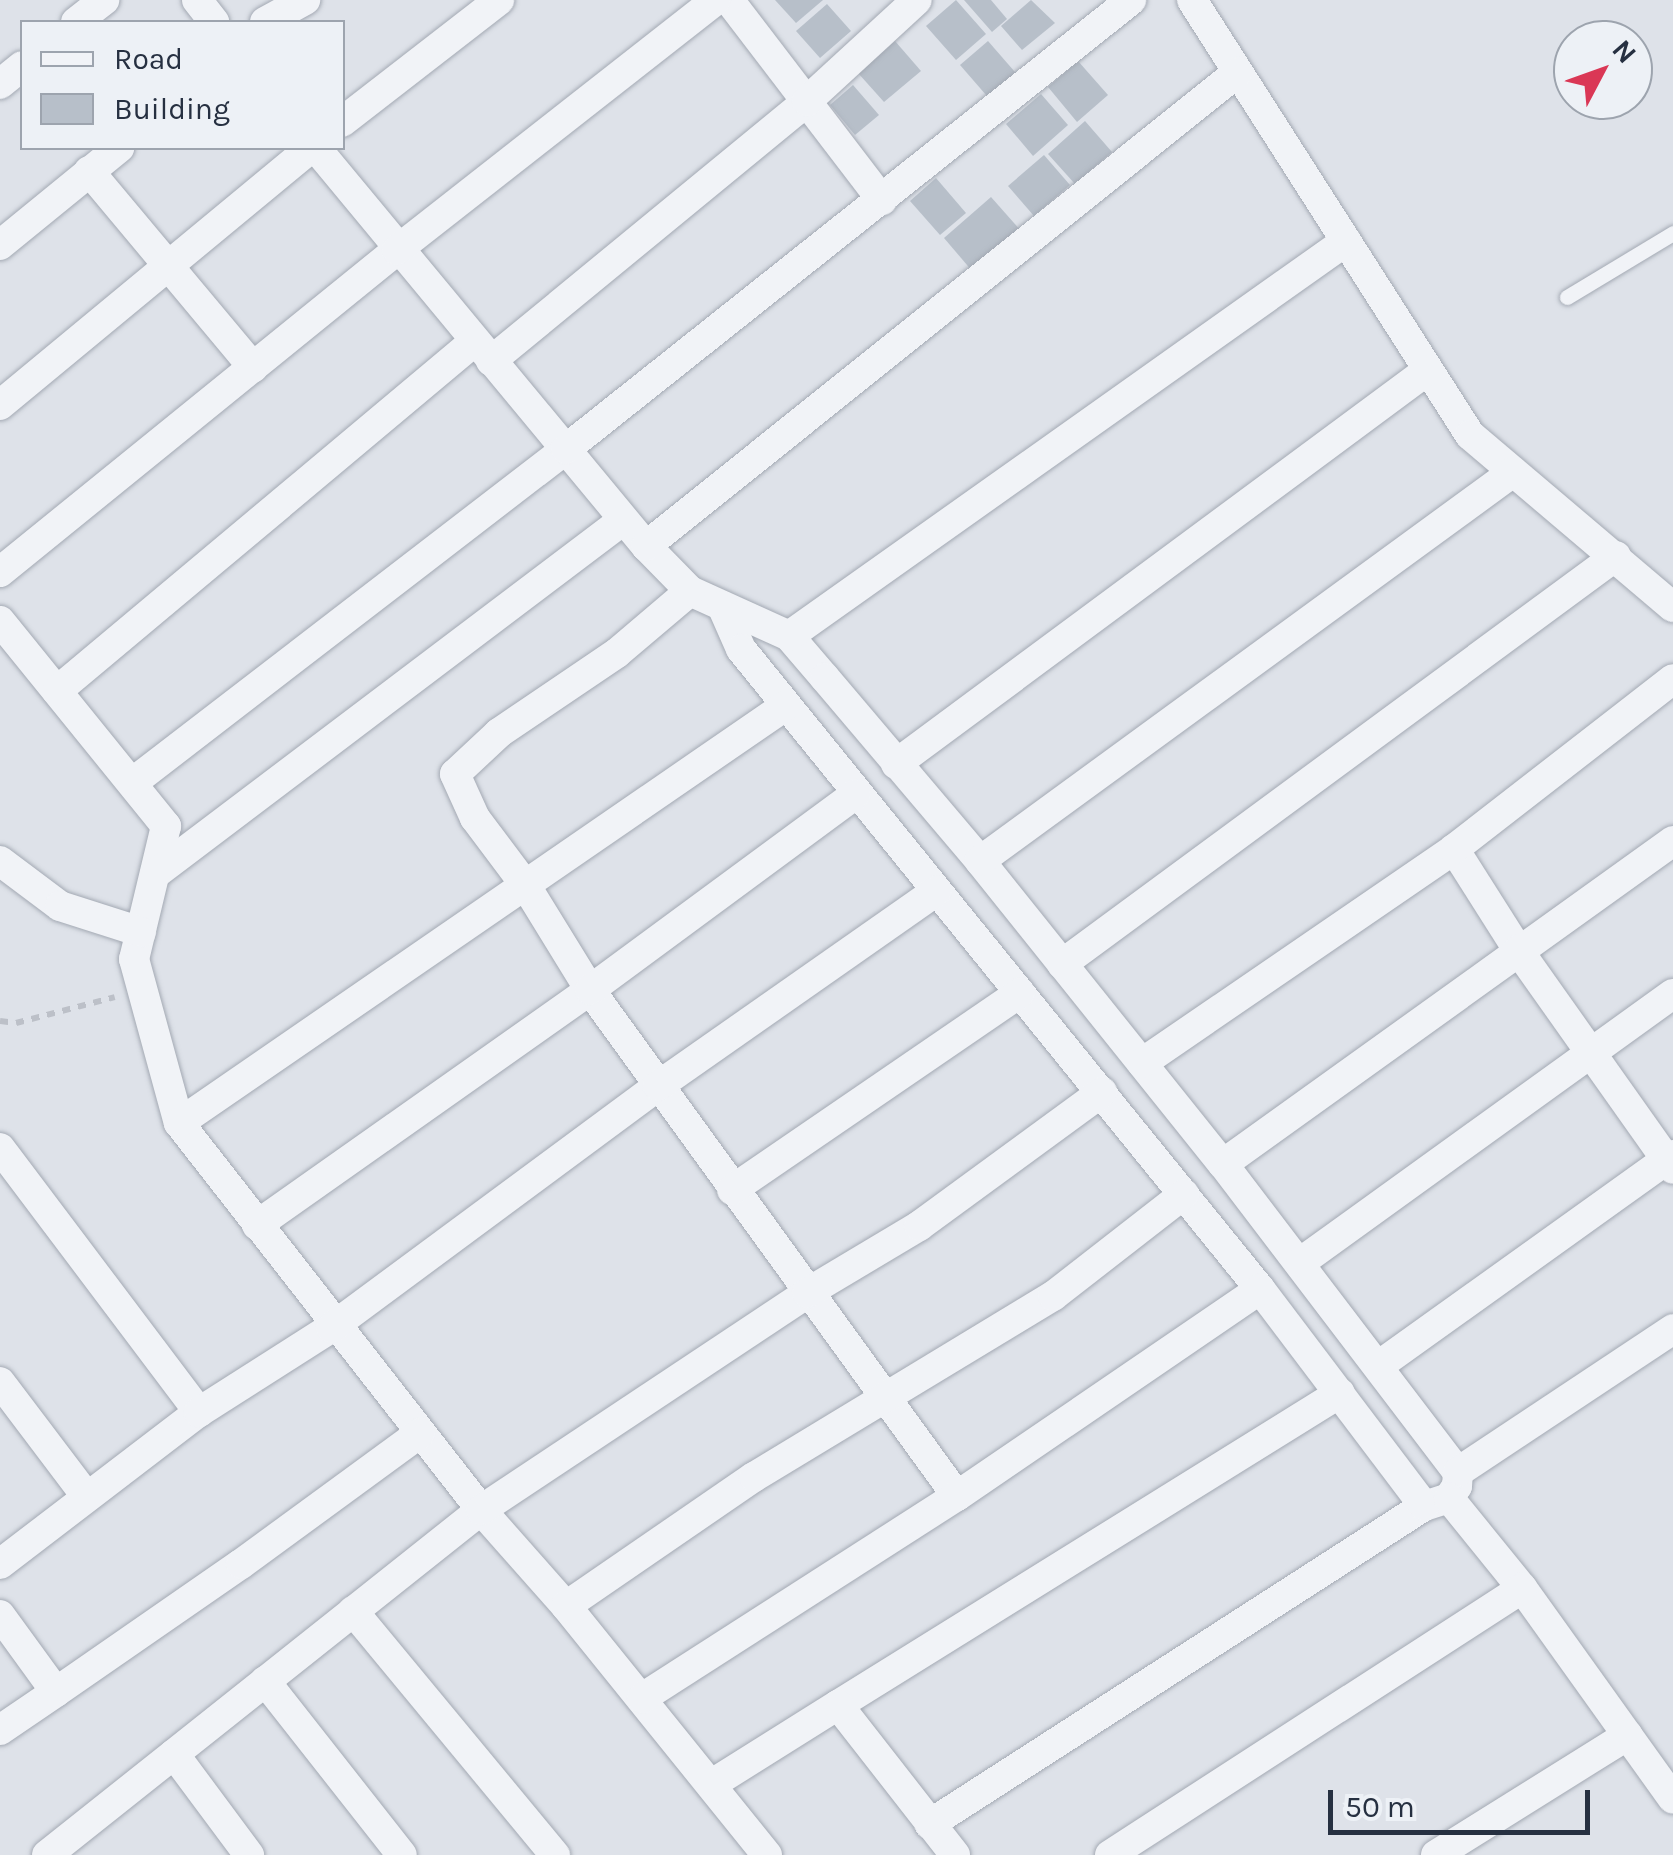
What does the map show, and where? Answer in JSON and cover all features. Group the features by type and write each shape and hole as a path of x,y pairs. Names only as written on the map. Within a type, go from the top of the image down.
{"street":[{"path":"79,20 104,0"},
{"path":"197,0 212,20"},
{"path":"268,20 305,0"},
{"path":"345,120 498,0"},
{"path":"0,572 396,250 716,0"},
{"path":"729,0 882,200"},
{"path":"57,690 483,351 808,101 917,0"},
{"path":"132,783 566,449 1131,0"},
{"path":"1192,0 1470,435 1673,607"},
{"path":"0,84 20,68"},
{"path":"646,546 1238,72"},
{"path":"0,245 116,150"},
{"path":"0,405 311,150"},
{"path":"315,150 646,546 690,591 789,636 980,860 1381,1364 1444,1492"},
{"path":"89,171 253,367"},
{"path":"789,636 1346,241"},
{"path":"896,764 1428,370"},
{"path":"980,860 1513,472"},
{"path":"155,874 623,520"},
{"path":"1062,964 1616,556"},
{"path":"690,591 617,653 499,733 455,774 475,818 526,886 590,990 957,1496"},
{"path":"722,606 741,649 1102,1092 1340,1393 1444,1492 1522,1588 1673,1799"},
{"path":"0,620 166,826 134,959 179,1123 481,1510 566,1606 768,1855"},
{"path":"1142,1063 1454,850 1673,679"},
{"path":"179,1123 786,706"},
{"path":"257,1225 590,990 856,794"},
{"path":"1224,1164 1673,841"},
{"path":"1381,1364 1671,1161 1590,1055 1454,850"},
{"path":"0,860 60,906 141,932"},
{"path":"0,1564 198,1412 335,1325 658,1086 937,891"},
{"path":"732,1190 1020,993"},
{"path":"1301,1262 1673,994"},
{"path":"63,1850 174,1754 481,1510 807,1294 918,1226 1102,1092"},
{"path":"0,1148 198,1412"},
{"path":"566,1606 754,1477 1053,1296 1184,1194"},
{"path":"642,1698 957,1496 1260,1289"},
{"path":"930,1824 1444,1492 1673,1329"},
{"path":"0,1382 87,1497"},
{"path":"712,1784 1340,1393"},
{"path":"0,1730 241,1564 420,1432"},
{"path":"1110,1855 1522,1588"},
{"path":"353,1612 555,1855"},
{"path":"0,1615 56,1692"},
{"path":"265,1681 402,1855"},
{"path":"838,1704 954,1855"},
{"path":"1436,1855 1628,1735"},
{"path":"174,1754 249,1855"}],"lane":[{"path":"1567,297 1673,233"}],"path":[{"path":"0,1021 16,1022 142,990"}],"building":[{"path":"775,0 823,0 796,23"},
{"path":"956,0 986,34 956,60 926,26"},
{"path":"964,0 991,0 1007,19 992,32"},
{"path":"1031,0 1055,23 1022,50 1001,26"},
{"path":"827,4 851,31 820,58 796,31"},
{"path":"895,41 921,71 884,102 858,73"},
{"path":"988,41 1021,79 993,103 960,65"},
{"path":"1078,61 1108,95 1077,122 1048,87"},
{"path":"853,85 879,115 855,135 830,105"},
{"path":"1041,94 1068,125 1033,156 1006,124"},
{"path":"1085,121 1112,152 1075,184 1048,154"},
{"path":"1044,155 1070,185 1034,216 1008,186"},
{"path":"936,178 966,213 940,235 910,201"},
{"path":"991,197 1021,231 973,272 944,238"}]}
